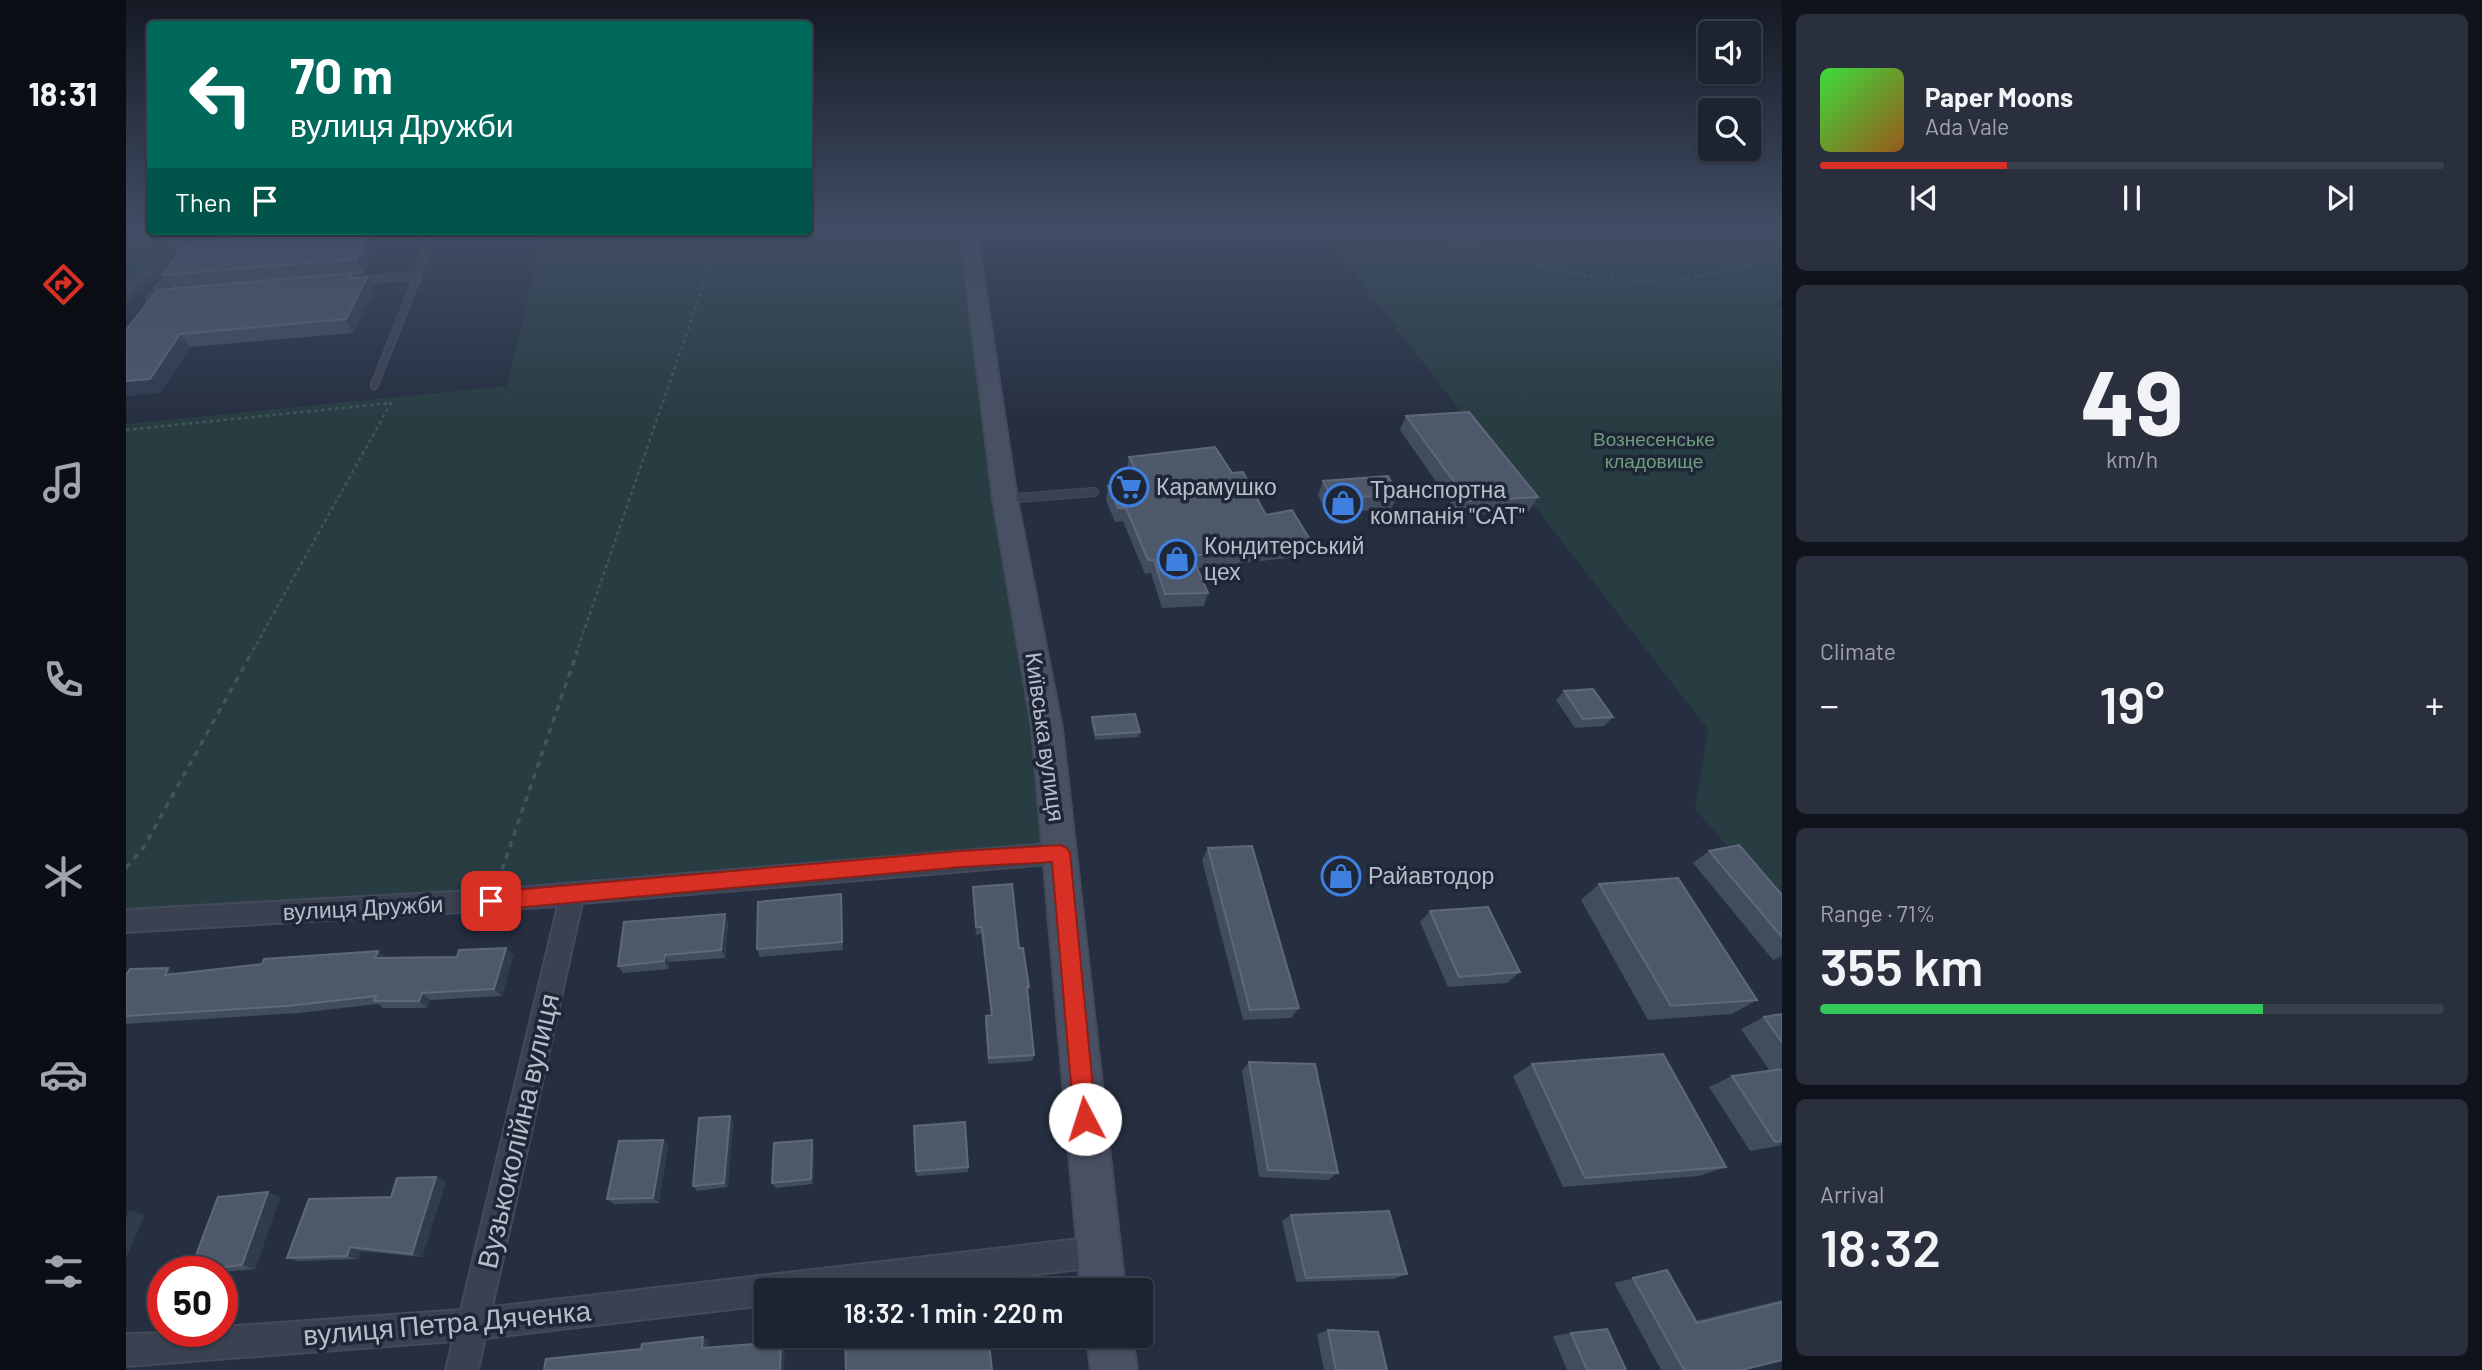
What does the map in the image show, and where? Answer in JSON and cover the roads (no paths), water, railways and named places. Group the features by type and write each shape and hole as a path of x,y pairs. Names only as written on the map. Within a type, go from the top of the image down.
{"main road":[{"name":"Київська вулиця","path":"977,293 1004,499 1047,728 1100,1278"},
{"path":"1111,1348 1114,1370"}],"street":[{"name":"вулиця Дружби","path":"126,921 491,901 1060,853"},
{"name":"Вузькоколійна вулиця","path":"463,1370 573,892"},
{"name":"вулиця Петра Дяченка","path":"869,1278 1097,1251"},
{"name":"вулиця Петра Дяченка","path":"126,1349 474,1324 754,1292"}],"lane":[{"path":"155,293 150,299 177,297"},
{"path":"374,386 411,293"},
{"path":"1004,499 1094,492"}],"place":[{"name":"Карамушко","path":"1129,487"},
{"name":"Транспортна компанія \"САТ\"","path":"1343,503"},
{"name":"Кондитерський цех","path":"1177,559"},
{"name":"Райавтодор","path":"1341,876"}],"park label":[{"name":"Вознесенське кладовище","path":"1654,450"}]}
